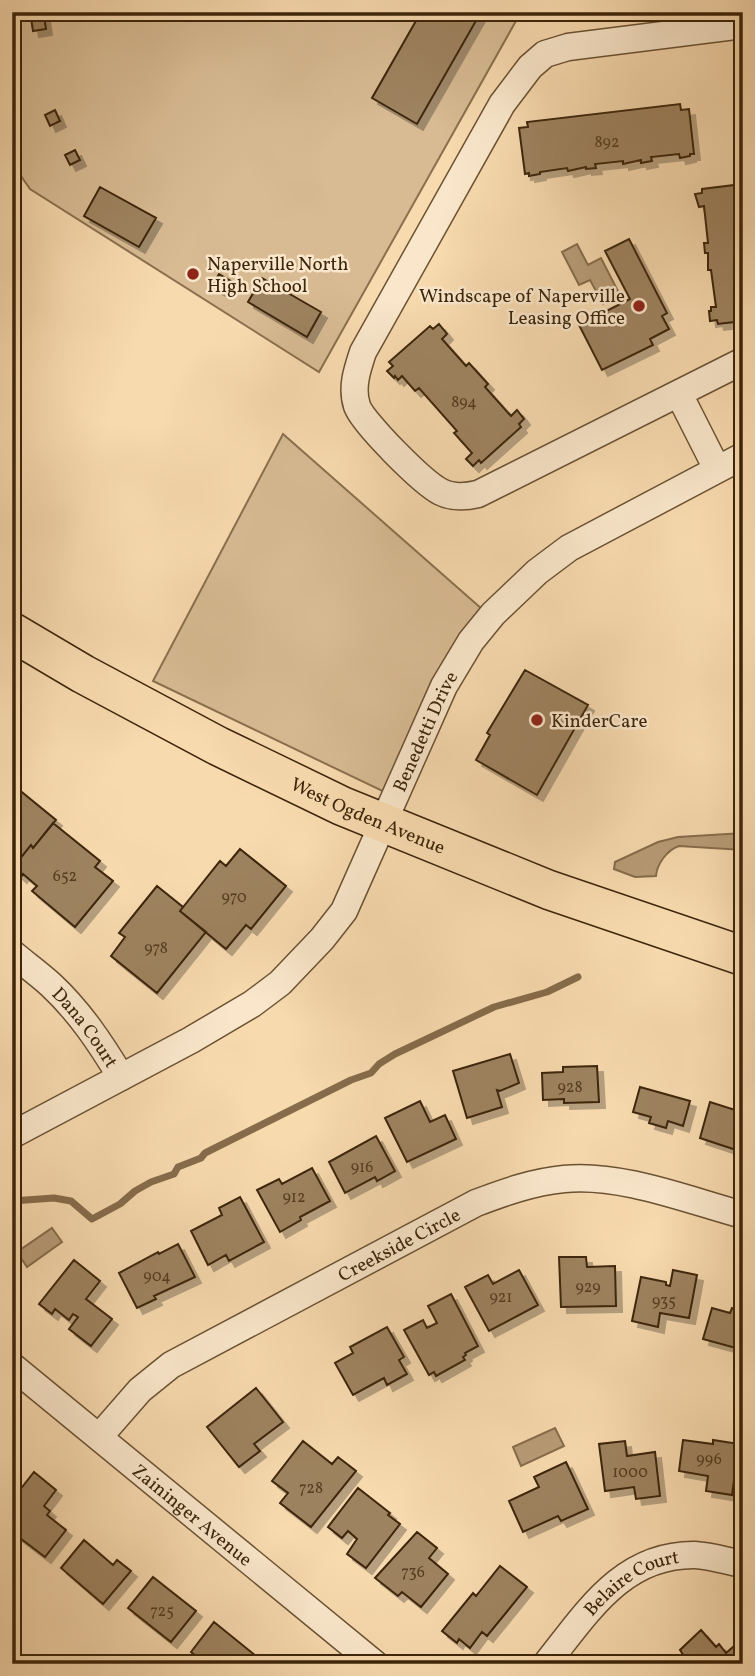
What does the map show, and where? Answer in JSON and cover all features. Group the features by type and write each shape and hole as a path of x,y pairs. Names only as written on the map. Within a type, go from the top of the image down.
{"main road":[{"name":"West Ogden Avenue","path":"12,632 83,674 218,746 342,806 549,890 743,956"}],"street":[{"path":"743,25 568,47 545,54 530,68 502,104 363,352 355,385 357,405 364,419 429,485 443,493 464,497 478,494 743,361"},
{"path":"679,394 717,469"},
{"name":"Benedetti Drive","path":"12,1135 252,1004 280,983 322,939 344,911 444,686 471,641 493,614 537,572 569,548 743,456"},
{"name":"Dana Court","path":"12,953 76,1010 94,1033 121,1077"},
{"name":"Creekside Circle","path":"99,1437 140,1390 171,1365 476,1203 518,1187 564,1179 587,1179 632,1185 743,1215"},
{"name":"Zaininger Avenue","path":"12,1366 375,1664"},
{"name":"Belaire Court","path":"546,1664 608,1588 632,1571 673,1556 698,1555 743,1564"}],"shaded area":[{"path":"12,12 521,12 319,372 30,189 12,163"},
{"path":"577,244 588,265 601,258 620,295 603,304 590,280 579,285 562,252"},
{"path":"283,434 491,617 395,797 153,681"},
{"path":"743,833 743,850 679,846 663,858 656,876 635,877 614,869 615,862 658,842 678,837"},
{"path":"52,1228 62,1242 27,1267 17,1252"},
{"path":"555,1428 564,1446 521,1466 513,1447"}],"building":[{"path":"421,12 481,12 417,124 372,98"},
{"path":"44,16 46,29 33,31 31,18"},
{"path":"680,104 681,110 689,109 694,154 690,156 680,158 679,154 651,157 652,161 641,163 641,160 623,164 623,161 595,164 596,168 568,171 567,168 529,176 529,173 525,174 519,128 528,127 527,122"},
{"path":"55,110 60,121 50,126 45,115"},
{"path":"75,150 80,160 70,165 65,155"},
{"path":"743,184 743,321 718,324 717,320 710,321 709,311 711,307 716,307 711,270 708,270 708,253 705,253 704,243 708,243 704,206 699,207 695,194 702,193 702,189"},
{"path":"100,187 156,218 139,247 84,216"},
{"name":"Windscape of Naperville Leasing Office","path":"629,239 667,313 662,316 669,329 650,339 653,345 602,370 579,325 630,299 605,251"},
{"path":"219,274 231,281 224,292 212,286"},
{"path":"262,278 321,312 307,337 248,302"},
{"path":"439,324 447,334 442,339 466,366 469,363 488,384 485,387 511,416 517,410 524,419 519,424 521,427 481,463 479,460 473,466 466,459 472,453 454,433 457,431 419,388 415,391 402,376 398,380 387,371 393,366 389,362 430,326 433,329"},
{"name":"KinderCare","path":"525,670 588,705 537,795 476,760 490,735 487,733"},
{"path":"12,784 56,820 12,869"},
{"path":"53,823 100,861 95,867 113,881 75,927 32,891 37,886 12,869"},
{"path":"240,849 286,886 251,929 246,925 226,949 180,911 220,861 226,866"},
{"path":"157,886 183,907 180,911 206,932 157,993 111,956 125,937 119,933"},
{"path":"510,1054 519,1083 497,1090 502,1107 467,1118 453,1071"},
{"path":"597,1066 599,1102 564,1103 564,1099 543,1100 542,1073 563,1072 563,1067"},
{"path":"640,1087 690,1101 683,1126 668,1121 666,1128 649,1123 651,1117 633,1112"},
{"path":"738,1099 743,1100 743,1142 739,1151 700,1138 710,1102 735,1110"},
{"path":"420,1101 430,1122 445,1115 456,1139 407,1162 385,1118"},
{"path":"376,1136 395,1171 377,1181 375,1177 345,1193 329,1162"},
{"path":"312,1168 330,1201 300,1217 301,1220 280,1232 257,1190 279,1179 282,1184"},
{"path":"240,1197 264,1242 229,1261 226,1255 208,1265 191,1231 222,1215 219,1208"},
{"path":"178,1244 195,1277 154,1296 156,1299 137,1308 119,1273"},
{"path":"559,1257 586,1257 587,1267 615,1266 616,1306 561,1307"},
{"path":"74,1260 100,1281 86,1299 112,1319 91,1346 69,1329 78,1317 73,1314 69,1320 55,1309 52,1314 39,1304"},
{"path":"519,1270 538,1305 489,1331 465,1287 488,1275 493,1284"},
{"path":"673,1270 697,1275 689,1318 660,1313 658,1327 632,1321 641,1277 666,1282 666,1285 670,1286"},
{"path":"451,1294 478,1346 465,1353 465,1360 436,1376 434,1372 429,1375 404,1330 423,1320 427,1328 437,1323 428,1306"},
{"path":"743,1300 743,1350 703,1339 712,1308 730,1313 732,1308 740,1311"},
{"path":"387,1327 404,1357 399,1360 407,1374 387,1385 384,1378 353,1395 335,1363 353,1353 350,1347"},
{"path":"256,1388 283,1422 254,1444 260,1451 239,1467 207,1427"},
{"path":"683,1440 713,1444 713,1440 739,1444 732,1495 706,1491 708,1476 679,1471"},
{"path":"303,1441 332,1464 338,1457 356,1471 311,1527 280,1503 288,1493 272,1481"},
{"path":"625,1441 627,1456 655,1452 660,1496 636,1499 634,1487 605,1491 599,1444"},
{"path":"566,1462 588,1509 561,1521 558,1516 523,1532 509,1501 539,1487 534,1477"},
{"path":"34,1472 56,1490 44,1506 50,1511 47,1515 66,1530 45,1557 12,1532 12,1500"},
{"path":"358,1488 400,1524 366,1568 347,1554 357,1539 348,1531 342,1538 328,1527"},
{"path":"417,1532 437,1548 429,1558 448,1574 421,1607 402,1592 398,1596 375,1578"},
{"path":"84,1540 113,1565 117,1560 131,1571 103,1604 61,1568"},
{"path":"500,1566 527,1587 487,1636 482,1632 470,1648 459,1639 457,1643 442,1631 473,1593 476,1596"},
{"path":"153,1577 196,1611 171,1642 128,1608"},
{"path":"214,1622 261,1660 258,1664 206,1664 191,1652"},
{"path":"701,1630 716,1647 719,1644 726,1653 741,1640 743,1664 689,1664 680,1650"}],"waterway":[{"path":"12,1201 54,1198 71,1201 92,1219 120,1204 151,1182 174,1174 178,1167 201,1158 205,1153 351,1080 371,1073 395,1054 494,1007 547,992 578,977"}],"place":[{"name":"Naperville North High School","path":"193,274"},
{"name":"Windscape of Naperville Leasing Office","path":"639,306"},
{"name":"KinderCare","path":"537,720"}]}
